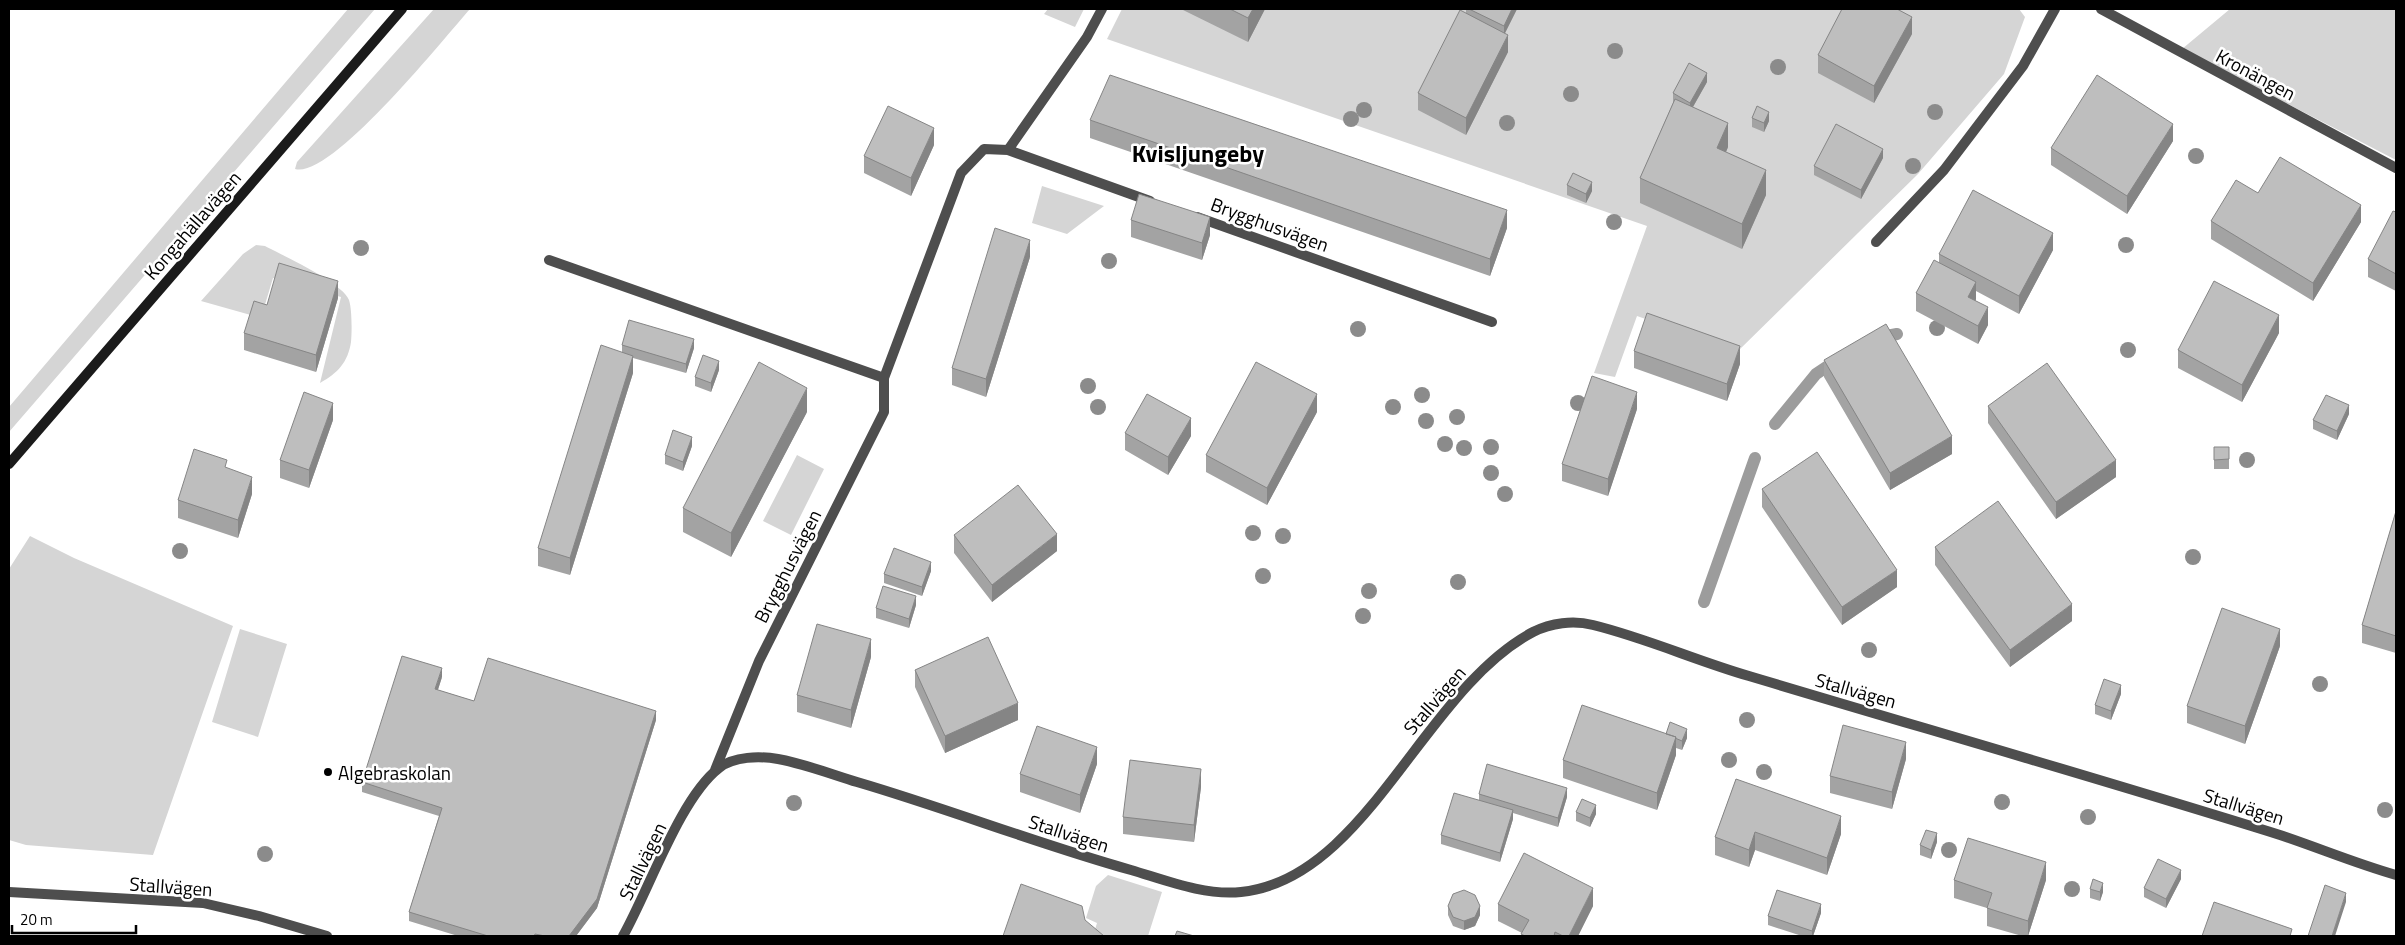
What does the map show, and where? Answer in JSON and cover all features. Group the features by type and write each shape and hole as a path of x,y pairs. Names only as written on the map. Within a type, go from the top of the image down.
{"street":[{"name":"Kongahällavägen","path":"9,464 402,9"},
{"path":"1008,150 1087,37 1102,9"},
{"path":"1876,242 1950,163 2023,66 2056,9"},
{"name":"Kronängen","path":"2101,9 2396,168"},
{"name":"Brygghusvägen","path":"715,771 759,661 884,412 884,378 961,173 984,150 1008,150 1157,203"},
{"name":"Brygghusvägen","path":"1185,213 1492,322"},
{"path":"549,260 884,378"},
{"name":"Stallvägen","path":"623,936 696,793 715,771 728,762 753,758 777,758 890,792 1087,858 1200,889 1236,893 1271,887 1305,870 1341,840 1421,740 1487,665 1510,647 1537,630 1558,623 1588,624 1732,671 2285,837 2396,876"},
{"name":"Stallvägen","path":"9,892 203,903 259,916 327,936"}],"shaded area":[{"path":"348,9 375,9 9,432 9,407"},
{"path":"434,9 470,9 387,104 360,131 334,153 312,166 295,169 297,162"},
{"path":"1048,9 1084,9 1075,27 1044,14"},
{"path":"1122,9 2019,9 2025,17 2004,74 1918,174 1738,351 1637,316 1615,377 1594,373 1647,226 1107,39"},
{"path":"2230,9 2396,9 2396,160 2182,49"},
{"path":"1042,186 1104,206 1067,234 1032,223"},
{"path":"256,245 265,246 311,270 336,286 349,300 352,332 350,349 345,361 337,371 320,383 341,297 273,278 261,318 201,301 243,254"},
{"path":"797,455 824,469 791,535 763,521"},
{"path":"30,536 74,558 233,626 153,855 26,845 9,840 9,569"},
{"path":"240,629 287,644 258,737 212,722"},
{"path":"1108,875 1162,892 1148,936 1093,936 1097,923 1086,918 1096,886"}],"building":[{"path":"1230,9 1253,9 1248,18"},
{"path":"1469,9 1512,9 1504,26"},
{"path":"1842,9 1897,9 1912,17 1874,86 1818,55"},
{"path":"1460,10 1508,35 1466,118 1418,93"},
{"path":"1689,63 1707,73 1690,103 1673,93"},
{"path":"1110,75 1507,210 1490,259 1090,120"},
{"path":"2097,75 2173,124 2127,196 2051,148"},
{"path":"1675,99 1728,123 1717,148 1766,170 1742,224 1640,178"},
{"path":"888,106 934,128 911,178 864,156"},
{"path":"1757,106 1769,112 1764,123 1752,118"},
{"path":"1836,124 1883,149 1861,190 1814,166"},
{"path":"2280,157 2361,205 2313,283 2211,221 2236,180 2258,193"},
{"path":"1573,173 1592,182 1586,194 1567,185"},
{"path":"1973,190 2053,233 2019,296 1939,254"},
{"path":"1139,194 1210,217 1202,243 1131,220"},
{"path":"2393,211 2396,212 2396,274 2368,259"},
{"path":"995,228 1030,240 986,379 952,368"},
{"path":"1934,260 1976,282 1968,297 1988,307 1978,326 1916,293"},
{"path":"279,263 338,281 316,355 244,333 254,301 267,305"},
{"path":"2214,281 2279,315 2242,385 2178,350"},
{"path":"1647,313 1740,346 1727,384 1634,351"},
{"path":"629,320 694,339 686,364 622,345"},
{"path":"1886,324 1952,436 1890,473 1824,360"},
{"path":"601,345 633,356 570,558 538,548"},
{"path":"703,355 719,361 711,383 695,377"},
{"path":"759,362 807,388 731,533 683,508"},
{"path":"1256,362 1317,394 1267,488 1206,455"},
{"path":"2047,363 2116,460 2056,502 1988,406"},
{"path":"1592,376 1637,392 1608,479 1562,464"},
{"path":"304,392 333,403 309,470 280,460"},
{"path":"1147,394 1191,418 1168,457 1125,433"},
{"path":"2326,395 2349,405 2337,431 2313,420"},
{"path":"673,430 692,437 683,462 665,455"},
{"path":"2214,447 2229,447 2229,459 2214,460"},
{"path":"194,449 227,460 225,467 252,477 238,520 178,500"},
{"path":"1817,452 1897,570 1842,607 1762,489"},
{"path":"1018,485 1057,534 992,585 954,535"},
{"path":"1998,501 2072,604 2010,650 1935,547"},
{"path":"2396,511 2396,636 2362,625"},
{"path":"894,548 931,562 922,587 884,574"},
{"path":"883,586 916,596 909,619 876,608"},
{"path":"2222,608 2280,629 2245,726 2187,706"},
{"path":"817,624 871,639 851,710 797,695"},
{"path":"988,637 1018,703 945,736 915,670"},
{"path":"402,656 442,668 435,689 474,701 488,658 656,711 597,899 569,936 535,934 534,936 488,936 409,912 442,808 362,782"},
{"path":"2104,679 2121,685 2111,711 2095,705"},
{"path":"1582,705 1676,737 1657,793 1563,760"},
{"path":"1670,722 1687,729 1682,741 1666,734"},
{"path":"1843,725 1906,742 1892,792 1830,776"},
{"path":"1037,726 1097,747 1080,795 1020,774"},
{"path":"1130,760 1201,769 1194,825 1123,817"},
{"path":"1487,764 1567,788 1558,818 1479,794"},
{"path":"1736,779 1841,816 1827,858 1755,832 1749,850 1715,837"},
{"path":"1454,793 1513,810 1500,853 1441,835"},
{"path":"1582,799 1596,805 1590,818 1576,812"},
{"path":"1926,830 1937,833 1931,850 1920,845"},
{"path":"1968,838 2046,862 2028,921 1987,908 1992,893 1954,880"},
{"path":"1524,853 1593,888 1569,936 1563,936 1555,932 1554,936 1525,936 1521,934 1529,920 1498,904"},
{"path":"2158,859 2181,870 2166,899 2144,888"},
{"path":"2093,879 2103,883 2100,892 2090,889"},
{"path":"1021,884 1082,906 1085,920 1104,936 1003,936"},
{"path":"2325,885 2346,893 2332,936 2308,936"},
{"path":"1464,890 1475,895 1480,906 1475,917 1464,921 1453,917 1448,906 1453,894"},
{"path":"1777,890 1821,904 1812,931 1768,916"},
{"path":"2214,902 2292,929 2290,936 2202,936"},
{"path":"1177,931 1194,936 1175,936"}],"waterway":[{"path":"1876,338 1897,334"},
{"path":"1775,424 1816,374 1837,360"},
{"path":"1704,602 1755,458"}],"place":[{"name":"Algebraskolan","path":"328,772"}],"district":[{"name":"Kvisljungeby","path":"1198,153"}]}
